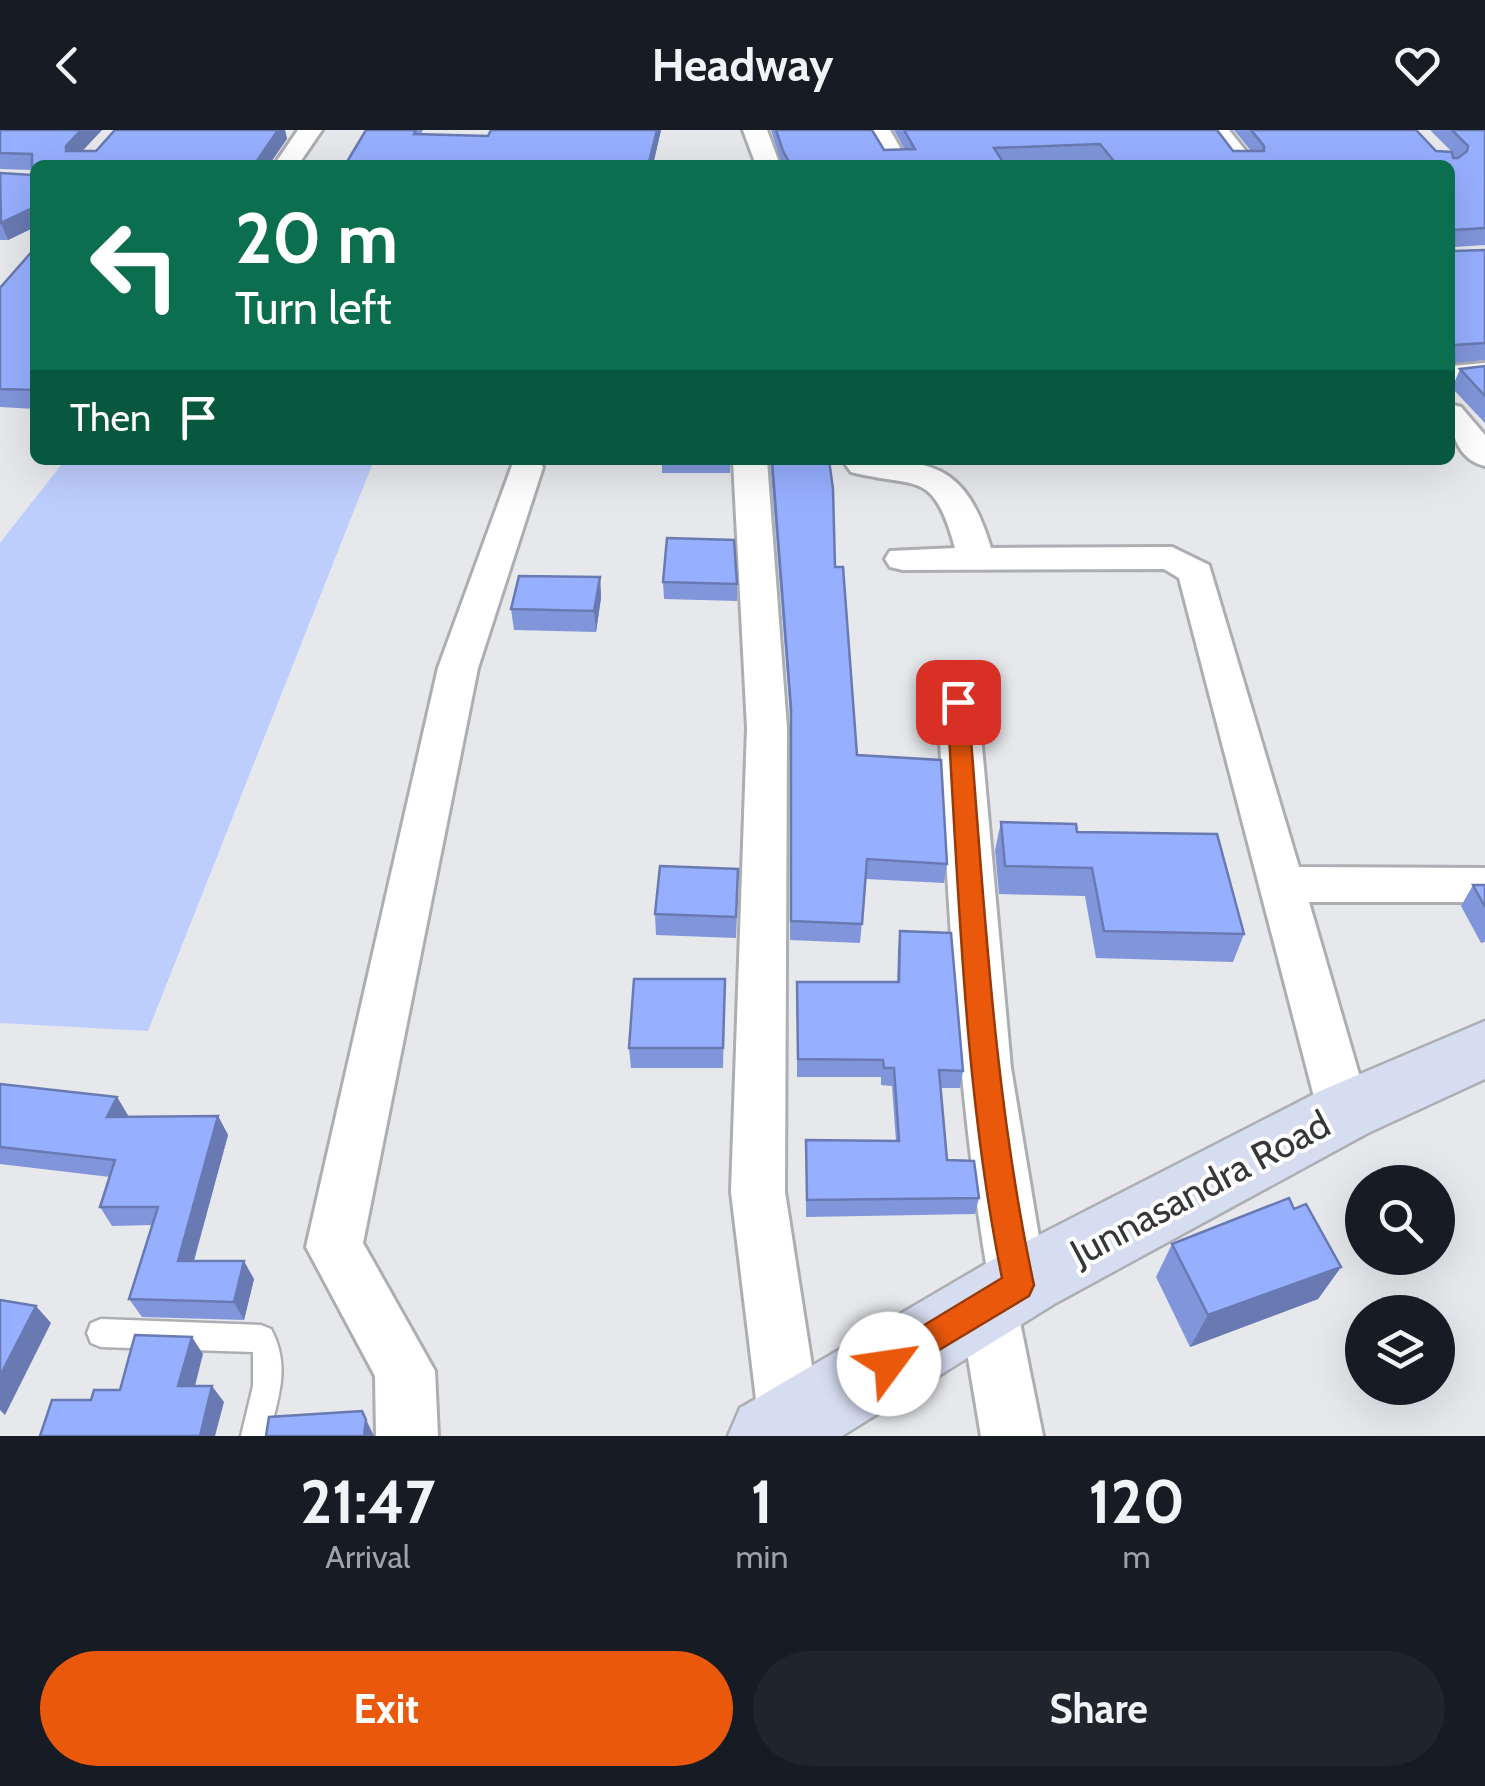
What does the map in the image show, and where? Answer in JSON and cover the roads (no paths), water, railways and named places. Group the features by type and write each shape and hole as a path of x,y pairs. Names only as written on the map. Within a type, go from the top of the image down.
{"street":[{"path":"289,160 310,130"},
{"path":"755,130 766,160"},
{"path":"878,130 895,160"},
{"path":"1216,130 1241,160"},
{"path":"1455,375 1485,372"},
{"path":"1455,420 1485,456"},
{"path":"750,465 767,728 758,1192 779,1430"},
{"path":"863,465 903,468 933,477 948,488 962,509 976,559"},
{"path":"407,1436 405,1371 334,1248 458,668 526,467"},
{"path":"903,559 1172,558 1196,573 1344,1112"},
{"path":"958,702 972,912 1000,1194 1012,1436"},
{"path":"1282,884 1485,885"},
{"name":"Junnasandra Road","path":"779,1430 1003,1295 1344,1112 1485,1050"}],"lane":[{"path":"101,1333 261,1339 269,1349 269,1366 255,1436"}]}
